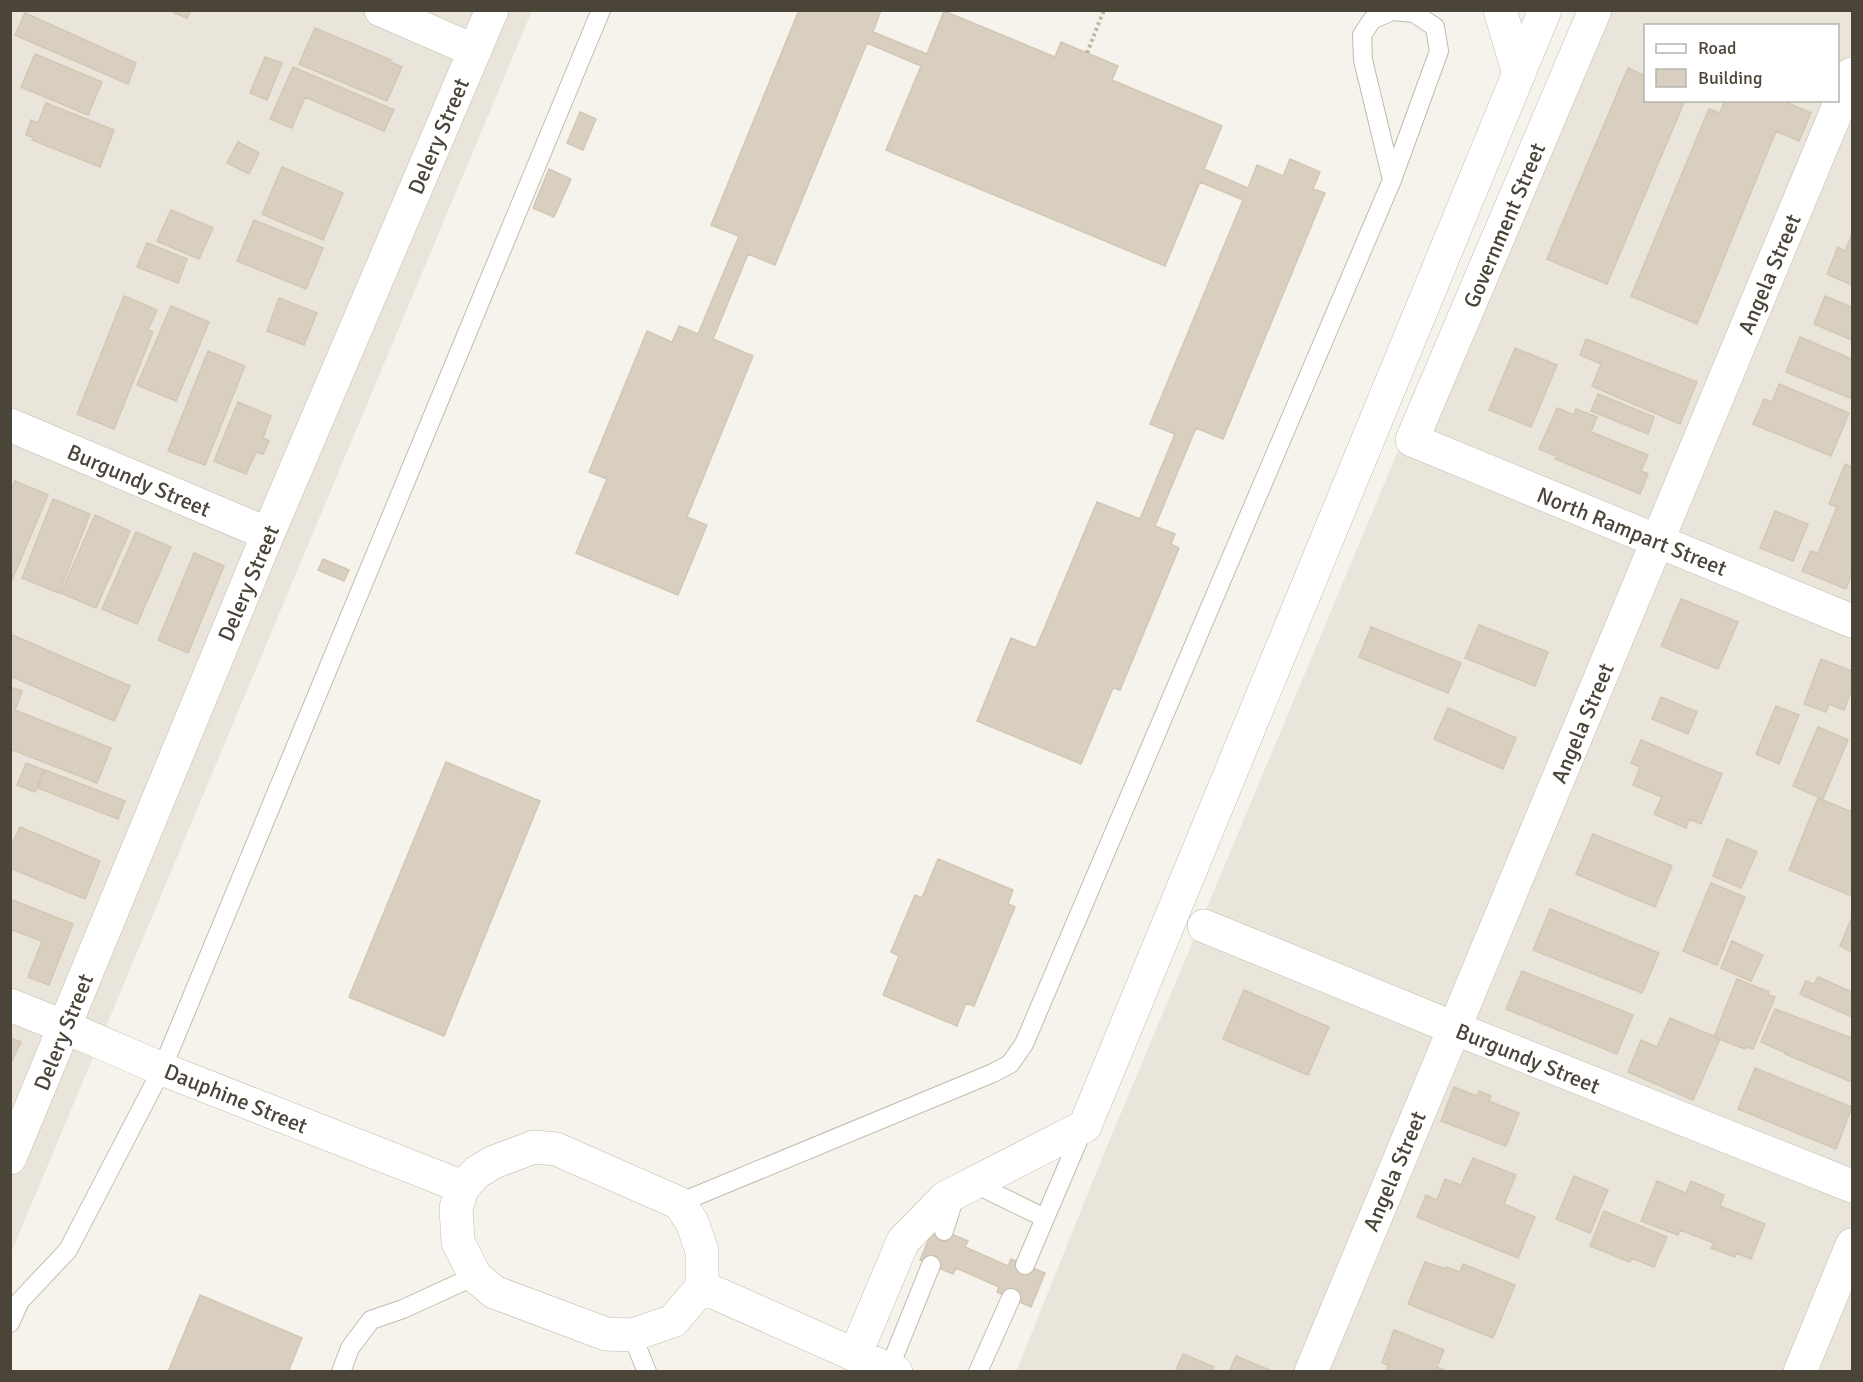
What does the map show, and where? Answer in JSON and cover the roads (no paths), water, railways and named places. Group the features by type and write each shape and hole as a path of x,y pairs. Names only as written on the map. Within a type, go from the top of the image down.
{"street":[{"path":"381,10 474,51"},
{"name":"Delery Street","path":"10,1158 268,534 492,10"},
{"path":"1500,10 1519,74"},
{"path":"855,1355 903,1241 945,1198 1085,1126 1545,10"},
{"name":"Government Street","path":"1413,440 1595,10"},
{"name":"Angela Street","path":"1311,1371 1852,74"},
{"name":"Burgundy Street","path":"10,425 268,534"},
{"name":"North Rampart Street","path":"1413,440 1852,621"},
{"name":"Burgundy Street","path":"1204,926 1852,1186"},
{"name":"Dauphine Street","path":"10,1005 162,1069 462,1187"},
{"path":"534,1148 556,1149 679,1203 692,1222 702,1251 702,1287 673,1321 632,1335 606,1334 494,1292 476,1276 458,1242 456,1208 462,1187 477,1172 494,1162 534,1148"},
{"path":"1800,1371 1852,1245"},
{"path":"702,1287 893,1370"}],"lane":[{"path":"10,1323 20,1301 68,1250 162,1069 601,10"},
{"path":"679,1203 993,1073 1010,1064 1024,1044 1392,180 1439,51 1435,27 1414,13 1392,11 1372,21 1362,35 1363,60 1392,180"},
{"path":"1025,1265 1085,1126"},
{"path":"944,1231 965,1187 1045,1218"},
{"path":"893,1370 931,1265"},
{"path":"341,1371 350,1348 371,1320 403,1309 476,1276"},
{"path":"978,1371 1011,1298"},
{"path":"632,1335 647,1371"}]}
